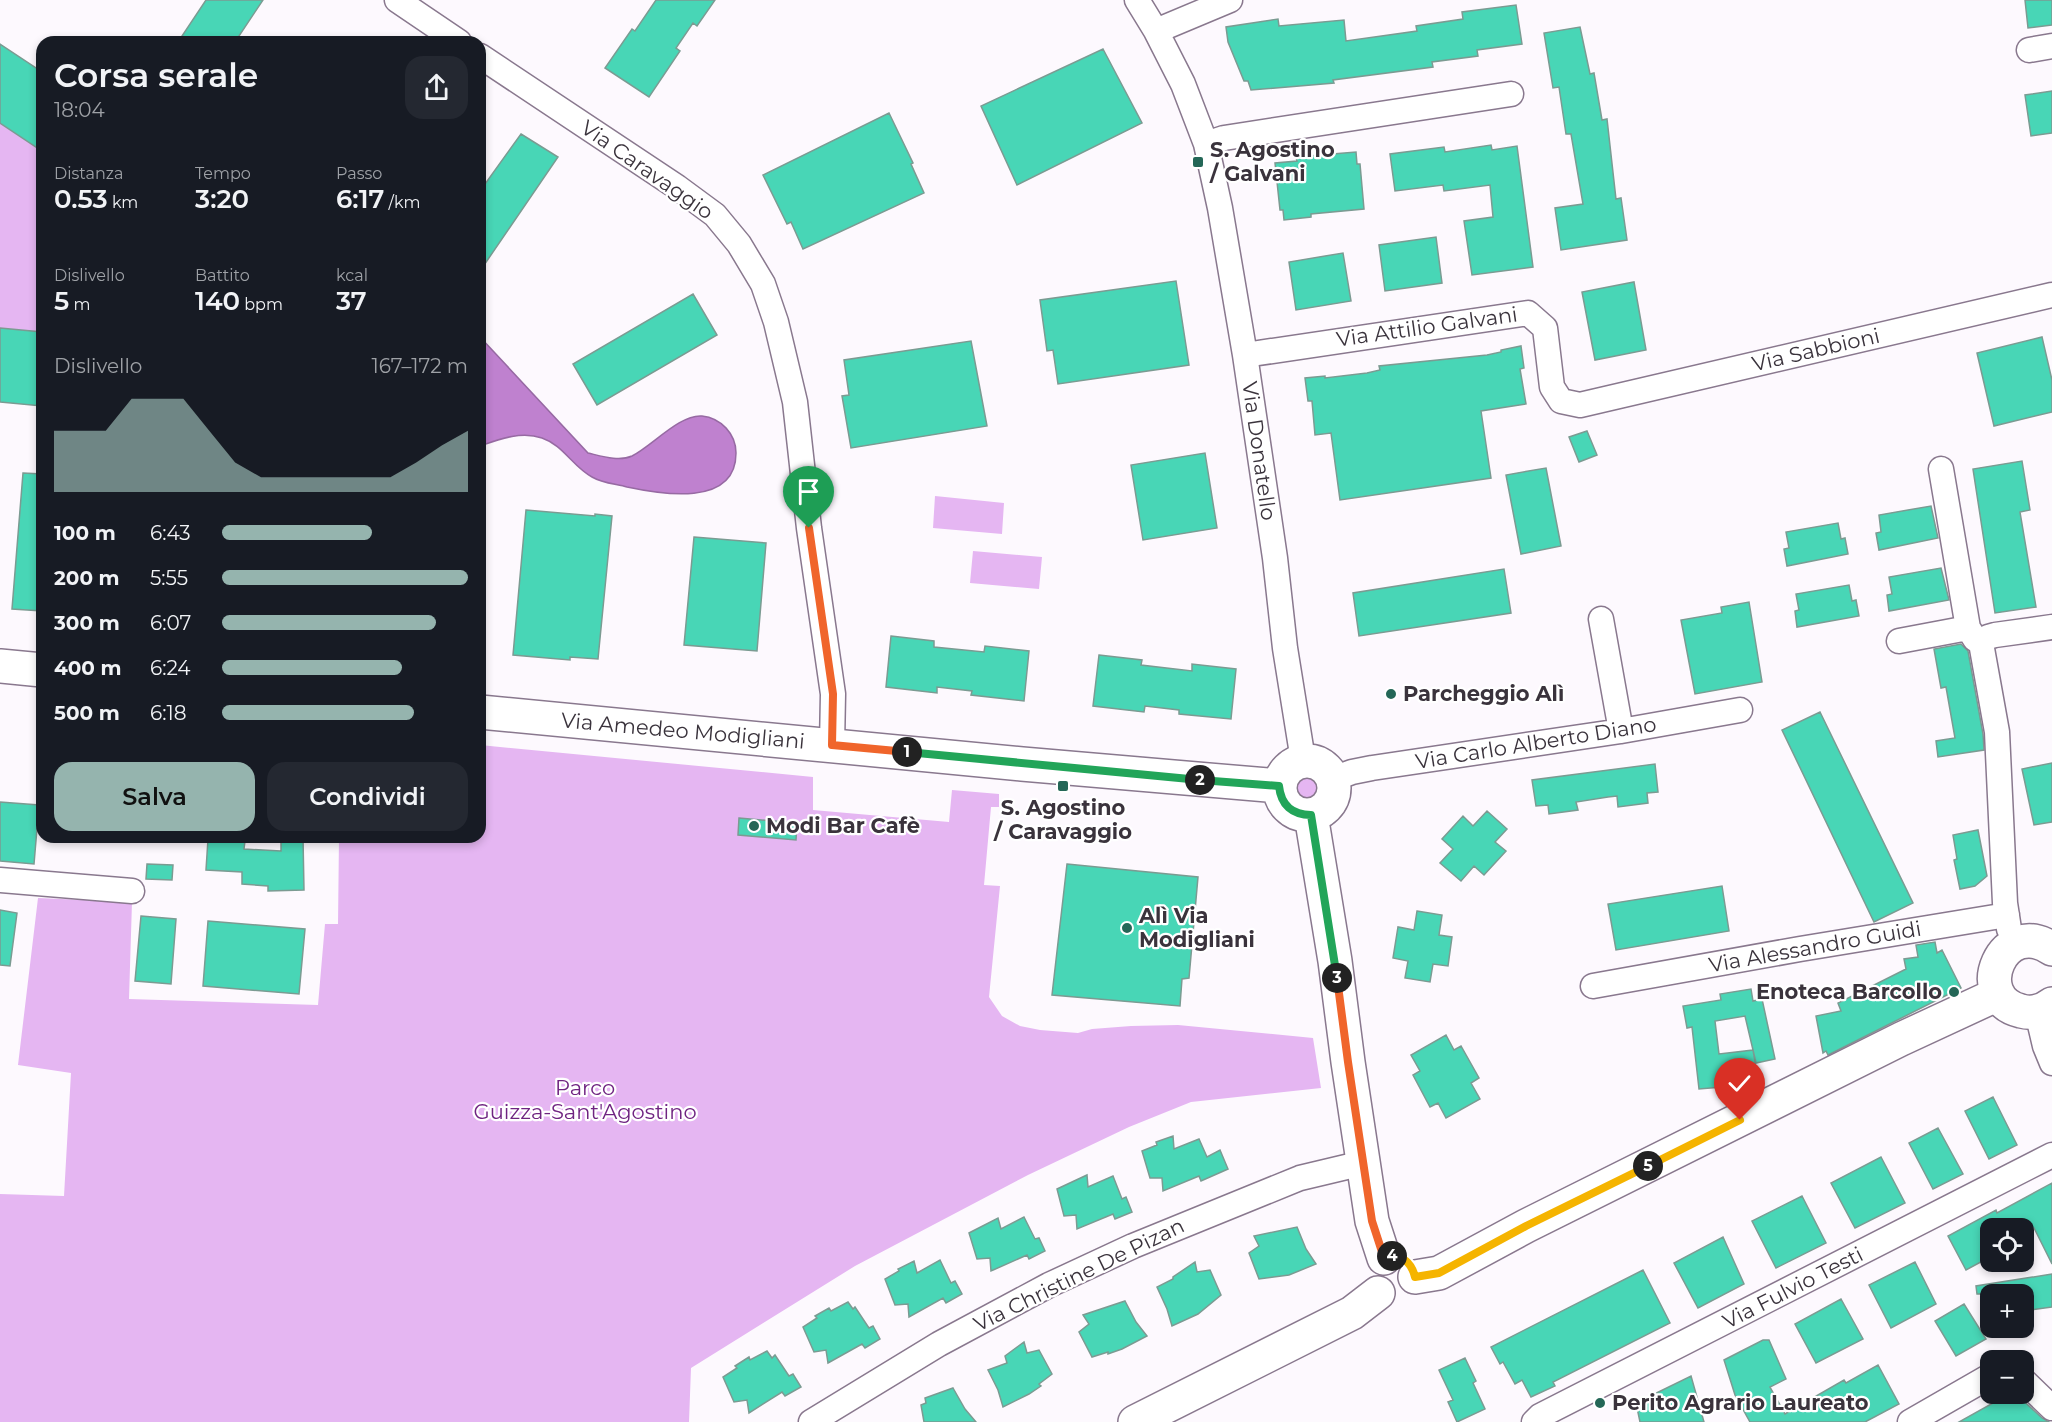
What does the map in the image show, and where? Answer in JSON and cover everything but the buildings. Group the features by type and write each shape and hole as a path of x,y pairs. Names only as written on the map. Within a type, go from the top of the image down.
{"street":[{"path":"397,0 450,36"},
{"name":"Via Donatello","path":"1137,0 1183,84 1206,144 1220,208 1245,355 1275,558 1285,648 1303,760"},
{"path":"1156,31 1230,0"},
{"name":"Via Caravaggio","path":"486,60 715,215 739,244 764,284 776,322 795,402 809,528 833,694 832,745"},
{"path":"1206,144 1224,138 1511,94"},
{"name":"Via Sabbioni","path":"1580,405 2052,295"},
{"name":"Via Attilio Galvani","path":"1245,355 1528,313 1545,327 1552,387 1561,401 1580,405"},
{"path":"1941,469 1997,732 2011,929 2005,951 1994,972 1995,984 1998,994 2015,1010 2025,1012 2045,1008 2045,1046 2052,1063"},
{"path":"1601,619 1621,731"},
{"path":"1899,641 1995,635 2052,627"},
{"path":"0,666 36,669"},
{"name":"Via Carlo Alberto Diano","path":"1333,779 1372,768 1621,731 1740,710"},
{"name":"Via Amedeo Modigliani","path":"486,713 1279,786"},
{"path":"1303,760 1318,762 1324,766 1333,779 1335,788 1333,798 1320,812 1311,815 1295,813 1283,802 1279,786 1281,777 1294,763 1303,760"},
{"path":"1311,815 1335,961 1372,1221 1384,1258"},
{"path":"0,880 132,891"},
{"name":"Via Alessandro Guidi","path":"1593,986 1811,947 2011,929 2025,941 2035,941 2052,949"},
{"path":"1415,1277 1439,1273 1526,1226 1901,1039 1998,994"},
{"name":"Via Fulvio Testi","path":"1534,1422 1540,1416 2052,1155"},
{"name":"Via Christine De Pizan","path":"811,1422 939,1344 1049,1285 1112,1256 1300,1178 1363,1163"},
{"path":"1384,1258 1405,1259 1410,1264 1415,1277 1411,1291 1405,1296 1391,1299 1378,1293 1372,1281 1372,1274 1378,1262 1384,1258"},
{"path":"1135,1422 1352,1313 1378,1293"},
{"path":"1910,1422 1980,1382"},
{"path":"2034,1390 2052,1408"}],"green space":[{"path":"0,123 36,147 36,331 0,328"},
{"path":"935,496 1004,503 1002,534 933,528"},
{"path":"973,551 1042,557 1039,589 970,583"},
{"name":"Parco Guizza-Sant'Agostino","path":"486,746 813,777 813,810 949,822 952,790 999,794 999,807 991,807 984,885 1000,886 989,997 1002,1016 1020,1026 1078,1033 1092,1029 1178,1025 1313,1038 1321,1088 1191,1102 1129,1127 1028,1175 855,1266 691,1368 689,1422 0,1422 0,1194 64,1196 71,1073 18,1065 38,898 132,902 129,999 318,1005 325,924 338,924 339,843 486,843"},
{"path":"1307,775 1316,779 1320,788 1316,797 1307,801 1298,797 1294,788 1298,779"}],"shaded area":[{"path":"486,343 588,453 610,458 627,458 675,425 693,417 702,416 715,420 726,428 733,439 736,453 733,471 724,482 710,490 676,494 627,487 596,479 585,473 556,446 542,438 526,435 486,444"}],"place":[{"name":"S. Agostino / Galvani","path":"1198,162"},
{"name":"Parcheggio Alì","path":"1391,694"},
{"name":"S. Agostino / Caravaggio","path":"1063,786"},
{"name":"Modi Bar Cafè","path":"754,826"},
{"name":"Alì Via Modigliani","path":"1127,928"},
{"name":"Enoteca Barcollo","path":"1954,992"},
{"name":"Perito Agrario Laureato","path":"1600,1403"}],"route":[{"path":"809,528 833,694 832,745 1279,786 1283,802 1288,808 1295,813 1311,815 1335,961 1372,1221 1384,1258 1391,1256 1405,1259 1414,1270 1415,1277 1439,1273 1526,1226 1740,1120"}]}
